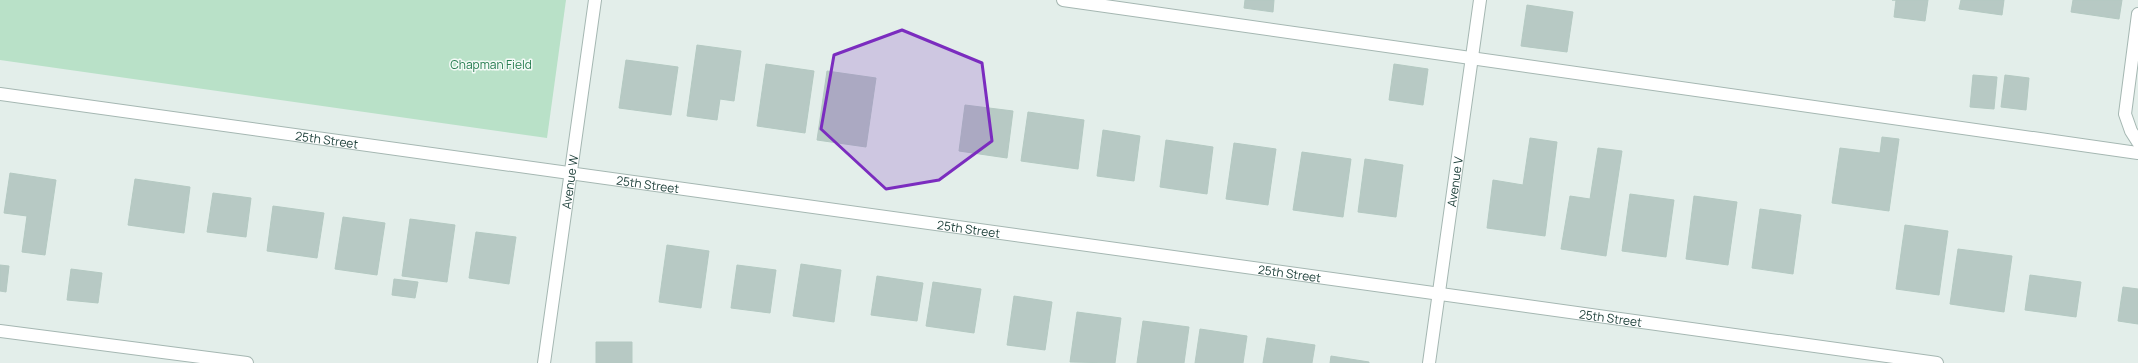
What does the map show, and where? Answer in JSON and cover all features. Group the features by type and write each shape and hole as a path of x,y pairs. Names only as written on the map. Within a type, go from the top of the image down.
{"street":[{"name":"Avenue W","path":"544,363 595,0"},
{"path":"1063,0 2138,153"},
{"name":"Avenue V","path":"1429,363 1480,0"},
{"path":"2138,14 2125,114 2131,131 2138,142"},
{"name":"25th Street","path":"0,94 1937,363"},
{"path":"0,331 247,363"}],"highlighted area":[{"path":"902,30 982,63 992,141 939,180 886,189 821,129 834,55"}],"green space":[{"name":"Chapman Field","path":"0,0 566,0 547,138 0,60"}],"building":[{"path":"1245,0 1274,0 1273,12 1244,8"},
{"path":"1896,0 1928,0 1925,21 1894,17"},
{"path":"1961,0 2004,0 2002,15 1959,9"},
{"path":"2073,0 2122,0 2119,19 2071,12"},
{"path":"1527,5 1573,12 1567,52 1521,46"},
{"path":"697,45 741,51 734,101 720,99 717,120 687,116"},
{"path":"626,60 678,67 671,115 619,108"},
{"path":"766,64 814,71 805,133 757,126"},
{"path":"1394,64 1428,69 1423,105 1389,100"},
{"path":"827,71 876,78 866,147 817,140"},
{"path":"1973,75 1997,77 1994,109 1970,107"},
{"path":"2005,75 2029,78 2026,110 2001,107"},
{"path":"965,105 1013,111 1007,158 959,151"},
{"path":"1028,112 1084,120 1078,169 1021,161"},
{"path":"1103,130 1140,136 1134,181 1097,176"},
{"path":"1882,137 1899,139 1889,211 1832,203 1840,148 1880,153"},
{"path":"1530,138 1557,142 1545,236 1487,228 1493,180 1523,185"},
{"path":"1166,140 1213,147 1207,194 1160,187"},
{"path":"1234,143 1276,149 1268,205 1226,199"},
{"path":"1598,148 1622,151 1606,256 1561,249 1570,196 1590,199"},
{"path":"1302,152 1351,159 1343,217 1293,210"},
{"path":"1365,159 1403,165 1396,217 1358,212"},
{"path":"10,173 56,180 45,255 22,252 27,216 4,213"},
{"path":"135,179 190,187 184,233 128,225"},
{"path":"213,193 251,198 246,237 207,232"},
{"path":"1630,194 1674,200 1666,257 1622,251"},
{"path":"1694,196 1737,202 1728,265 1686,259"},
{"path":"273,206 324,213 317,258 267,251"},
{"path":"1760,209 1801,215 1793,274 1752,268"},
{"path":"343,217 385,223 377,275 335,269"},
{"path":"410,219 455,225 447,282 402,276"},
{"path":"1905,225 1948,231 1939,295 1896,289"},
{"path":"476,232 516,237 509,284 469,278"},
{"path":"667,245 709,251 701,308 659,302"},
{"path":"1958,249 2012,256 2004,312 1950,304"},
{"path":"801,264 841,270 834,322 793,316"},
{"path":"0,265 9,266 6,292 0,291"},
{"path":"737,265 776,270 770,313 731,308"},
{"path":"71,269 102,273 98,303 67,300"},
{"path":"2030,275 2081,282 2076,317 2025,310"},
{"path":"877,276 923,283 917,321 871,315"},
{"path":"394,279 418,282 415,298 392,295"},
{"path":"933,282 981,289 974,333 926,326"},
{"path":"2123,287 2138,289 2138,324 2118,321"},
{"path":"1014,296 1052,302 1045,350 1007,345"},
{"path":"1077,312 1121,318 1115,363 1070,362"},
{"path":"1143,321 1189,327 1184,363 1137,363"},
{"path":"1200,329 1247,336 1243,363 1195,363"},
{"path":"1267,338 1315,345 1312,363 1263,363"},
{"path":"596,342 632,342 632,363 596,363"},
{"path":"1331,356 1369,362 1369,363 1330,363"}]}
